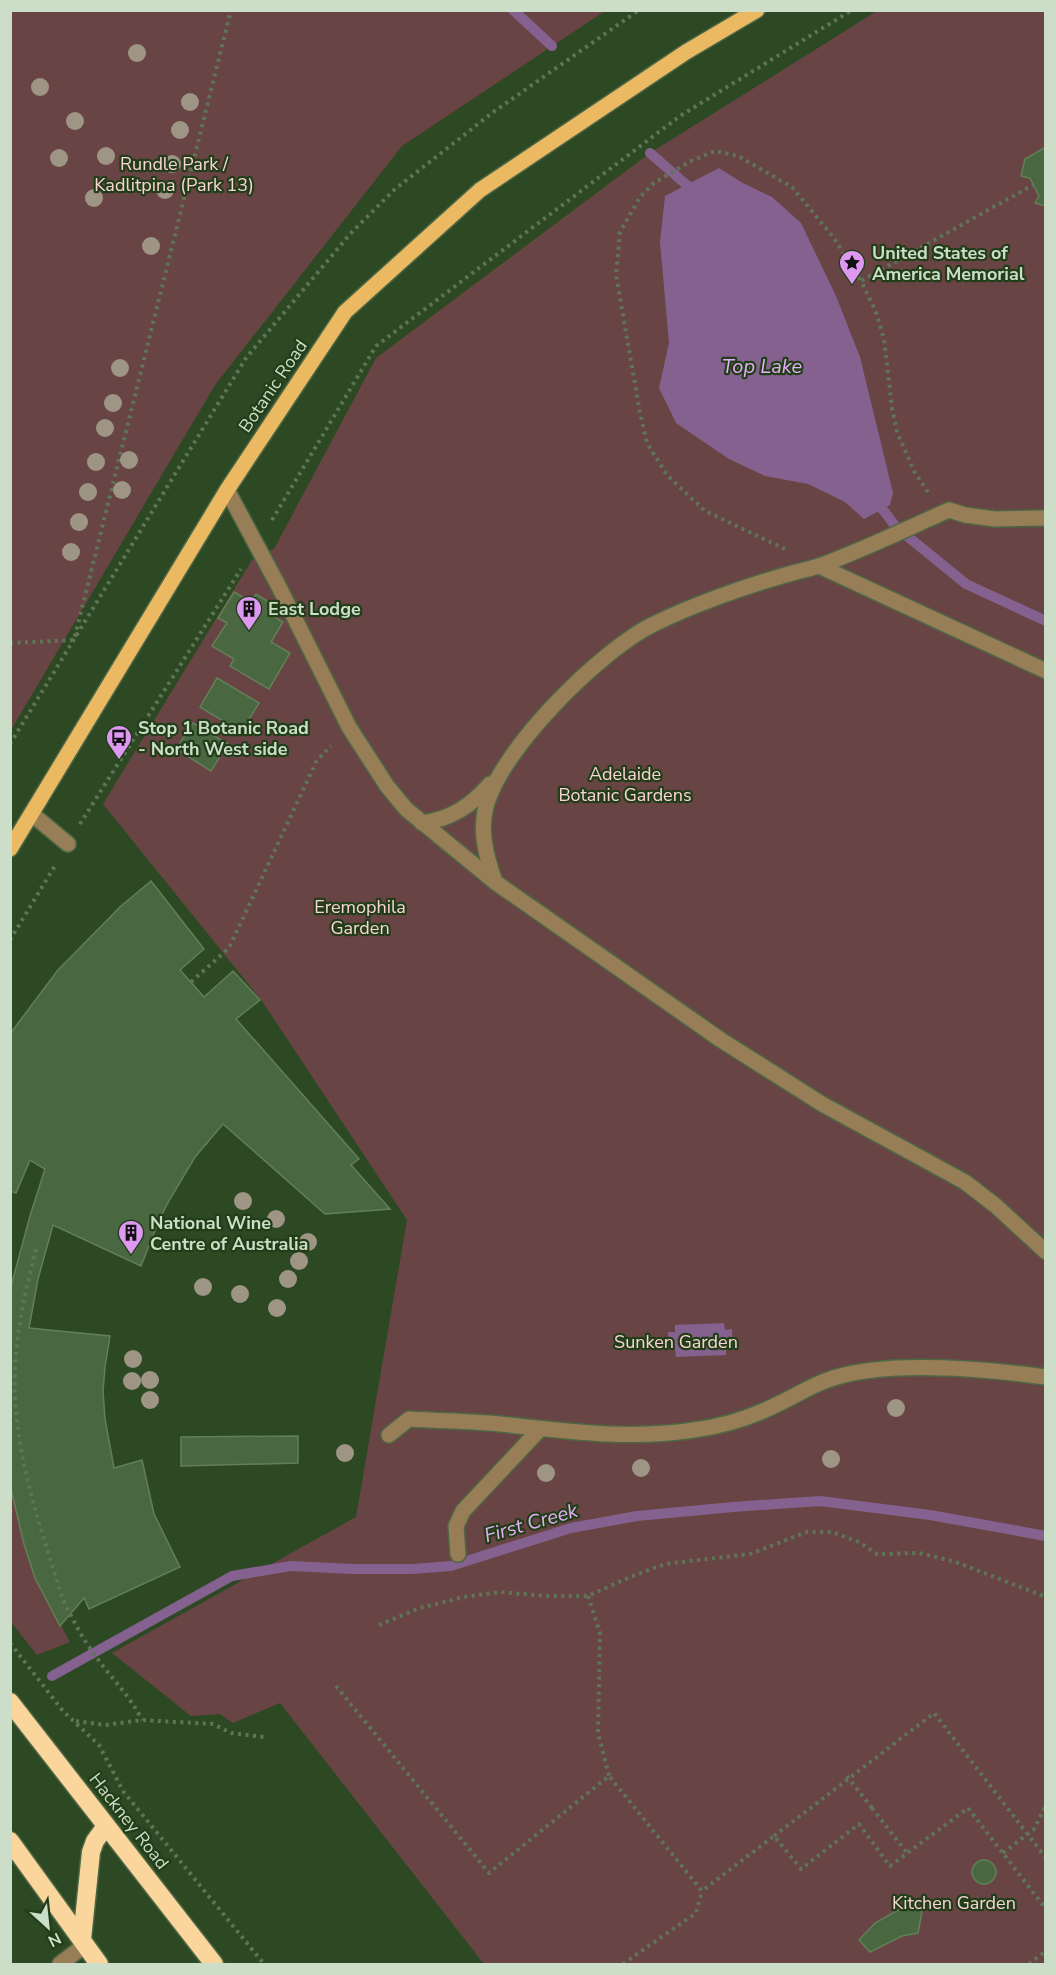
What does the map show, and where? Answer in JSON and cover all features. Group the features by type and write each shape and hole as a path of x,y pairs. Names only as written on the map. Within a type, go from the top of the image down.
{"highway":[{"name":"Hackney Road","path":"10,1702 214,1965"},
{"path":"84,1942 93,1846 106,1826"},
{"path":"10,1841 99,1965"}],"main road":[{"name":"Botanic Road","path":"686,51 735,10"},
{"name":"Botanic Road","path":"10,849 227,490 345,312 480,190 686,51 756,10"}],"street":[{"path":"227,490 349,727 387,786 406,809 495,882 721,1040 822,1104 965,1182 1023,1229 1046,1252"},
{"path":"422,823 450,816 470,805 504,768 545,714 600,663 641,631 729,594 819,566 949,510 965,515 995,519 1046,518"},
{"path":"819,566 1046,670"},
{"path":"495,882 483,837 483,820 490,793 504,768"},
{"path":"32,814 68,844"},
{"path":"389,1435 409,1419 498,1424 597,1435 670,1433 729,1424 825,1381 862,1371 948,1369 1046,1377"},
{"path":"458,1554 456,1527 463,1511 540,1429"},
{"path":"60,1965 84,1942"}],"path":[{"path":"10,643 74,640 231,10"},
{"path":"10,939 256,545 376,346 680,117 852,10"},
{"path":"819,566 705,510 667,475 647,443 616,275 620,232 640,197 654,183 691,161 715,151 738,156 792,188 834,238 861,281 876,312 884,339 897,432 906,454 925,489 949,510"},
{"path":"861,281 1033,186"},
{"path":"191,982 228,948 317,760 349,727"},
{"path":"36,1249 24,1297 15,1370 17,1416 32,1500 63,1600 96,1657 124,1691 142,1720"},
{"path":"378,1625 420,1608 464,1596 500,1592 547,1596 588,1596 665,1564 750,1554 807,1532 832,1532 859,1542 877,1554 919,1553 956,1562 1046,1598"},
{"path":"588,1596 600,1633 598,1733 609,1776 702,1891"},
{"path":"10,1643 63,1711 99,1745 123,1791 264,1965"},
{"path":"336,1686 489,1874 609,1776"},
{"path":"623,1965 696,1913 702,1891 934,1713 1046,1858"},
{"path":"72,1720 105,1725 142,1720 213,1724 231,1733 264,1737"},
{"path":"847,1776 907,1853"},
{"path":"1003,1853 1034,1829 1046,1805"},
{"path":"774,1836 801,1869 859,1824 890,1866 968,1808 1046,1909"},
{"path":"1029,1965 1046,1951"}],"green space":[{"name":"Rundle Park / Kadlitpina (Park 13)","path":"11,10 605,11 402,146 215,385 11,730"},
{"name":"Adelaide Botanic Gardens","path":"877,11 1045,11 1045,1964 484,1964 280,1703 233,1723 220,1714 191,1716 112,1653 356,1517 407,1220 262,1001 103,804 252,560 274,549 376,358 650,153"},
{"path":"10,1485 35,1578 70,1642 37,1655 11,1622"}],"water":[{"name":"Top Lake","path":"719,168 772,197 801,223 836,296 860,357 893,493 890,505 864,519 845,502 808,484 765,476 729,459 676,423 659,388 669,343 660,242 665,196"},
{"path":"724,1323 725,1330 732,1329 733,1347 726,1348 726,1355 676,1357 675,1349 669,1349 668,1332 675,1332 675,1325"}],"building":[{"path":"1046,147 1046,206 1035,203 1039,196 1030,178 1021,176 1025,159"},
{"name":"East Lodge","path":"234,592 251,602 256,594 272,604 267,612 283,622 271,642 290,653 269,689 230,666 234,659 212,646 227,623 218,618"},
{"path":"217,678 259,703 241,732 200,707"},
{"path":"193,723 228,744 211,771 176,749"},
{"name":"National Wine Centre of Australia","path":"151,881 204,949 180,970 204,997 233,971 260,1000 236,1019 359,1159 351,1165 390,1209 325,1214 223,1124 195,1157 170,1199 141,1266 53,1225 38,1279 29,1328 110,1336 103,1391 105,1419 114,1468 142,1460 154,1514 180,1567 89,1609 84,1598 60,1626 35,1578 10,1485 10,1290 45,1169 30,1160 16,1193 10,1191 10,1034 58,970 121,906"},
{"path":"298,1436 298,1463 181,1466 181,1437"},
{"path":"984,1860 993,1863 996,1872 993,1881 984,1884 975,1881 972,1872 975,1863"},
{"path":"923,1906 918,1933 902,1936 870,1952 859,1940 875,1923 898,1910"}],"waterway":[{"path":"513,10 552,46"},
{"path":"650,153 697,194"},
{"path":"872,501 884,511 896,527 966,584 1046,621"},
{"name":"First Creek","path":"52,1676 232,1576 291,1566 353,1569 413,1569 451,1566 571,1528 637,1516 820,1501 930,1515 1046,1536"}],"place":[{"name":"United States of America Memorial","path":"852,286"},
{"name":"East Lodge","path":"249,632"},
{"name":"Stop 1 Botanic Road - North West side","path":"119,761"},
{"name":"National Wine Centre of Australia","path":"131,1256"}],"park label":[{"name":"Eremophila Garden","path":"360,917"},
{"name":"Sunken Garden","path":"676,1342"},
{"name":"Kitchen Garden","path":"954,1903"}]}
